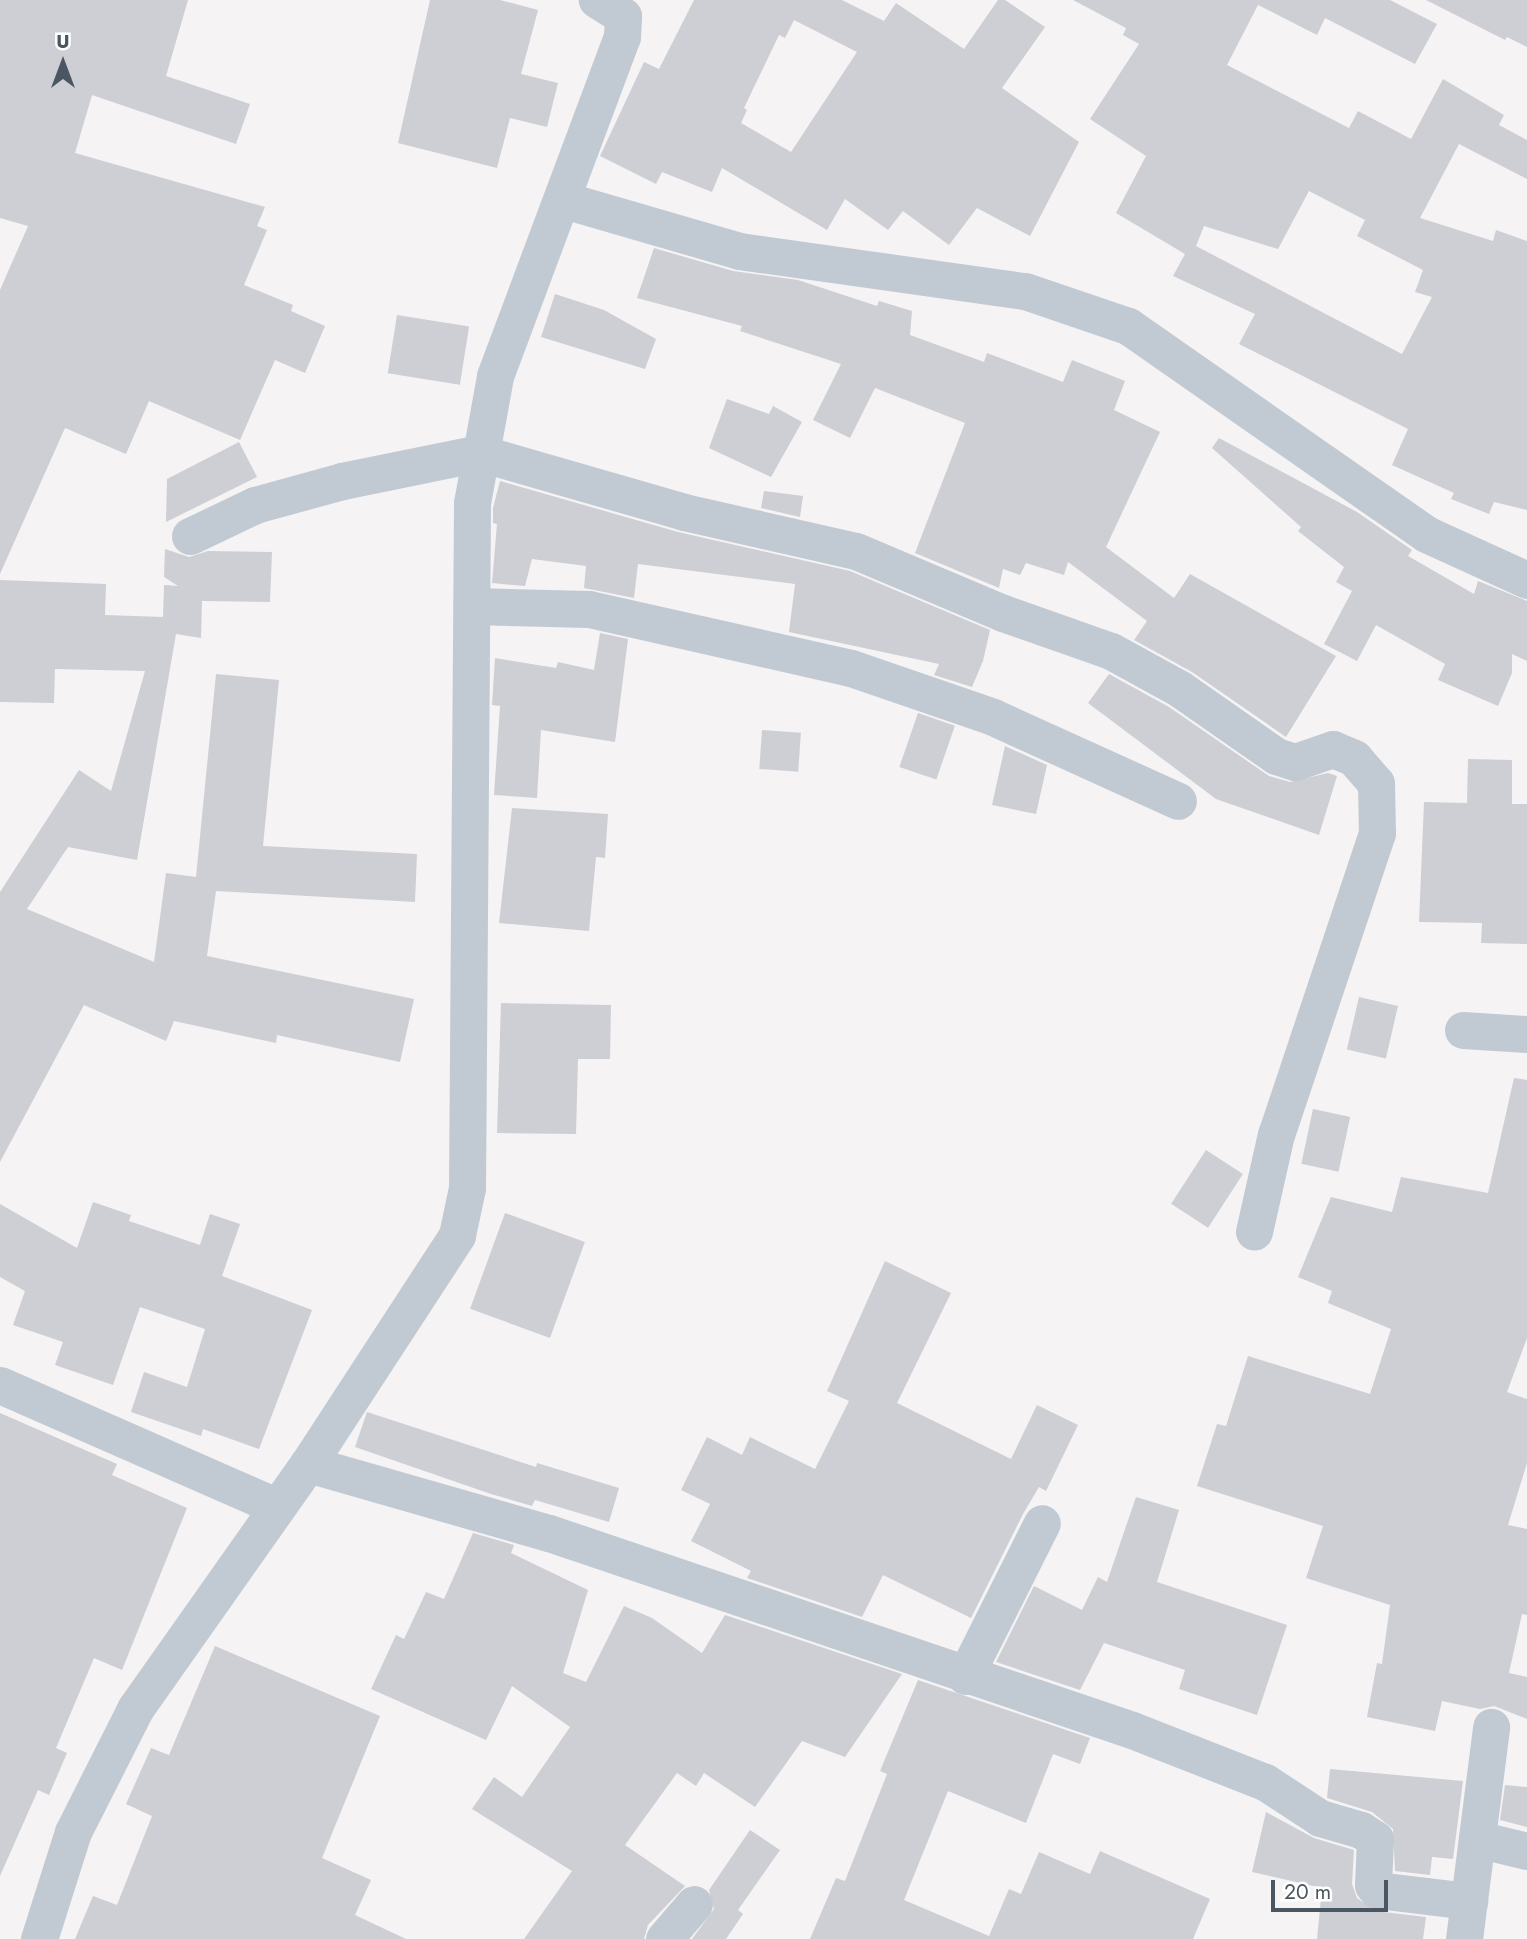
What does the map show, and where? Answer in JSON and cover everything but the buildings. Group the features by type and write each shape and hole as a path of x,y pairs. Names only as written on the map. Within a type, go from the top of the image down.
{"street":[{"path":"39,1939 73,1832 135,1709 275,1506 308,1464 457,1235 467,1188 471,503 495,376 564,200 625,23 620,11 597,0"},
{"path":"564,200 739,251 1025,291 1128,326 1426,534 1527,580"},
{"path":"190,536 255,505 342,481 480,453 684,512 856,551 1003,613 1111,651 1180,689 1276,755 1294,762 1333,749 1354,758 1376,783 1377,833 1276,1135 1254,1232"},
{"path":"472,606 589,609 851,668 993,717 1178,801"},
{"path":"1463,1030 1527,1034"},
{"path":"0,1385 275,1506"},
{"path":"308,1464 549,1534 1132,1730 1265,1782 1320,1818 1361,1830 1375,1839 1373,1885 1377,1891 1469,1901"},
{"path":"965,1676 1042,1523"},
{"path":"1464,1939 1491,1727"},
{"path":"1477,1839 1527,1851"},
{"path":"664,1939 694,1904"}]}
